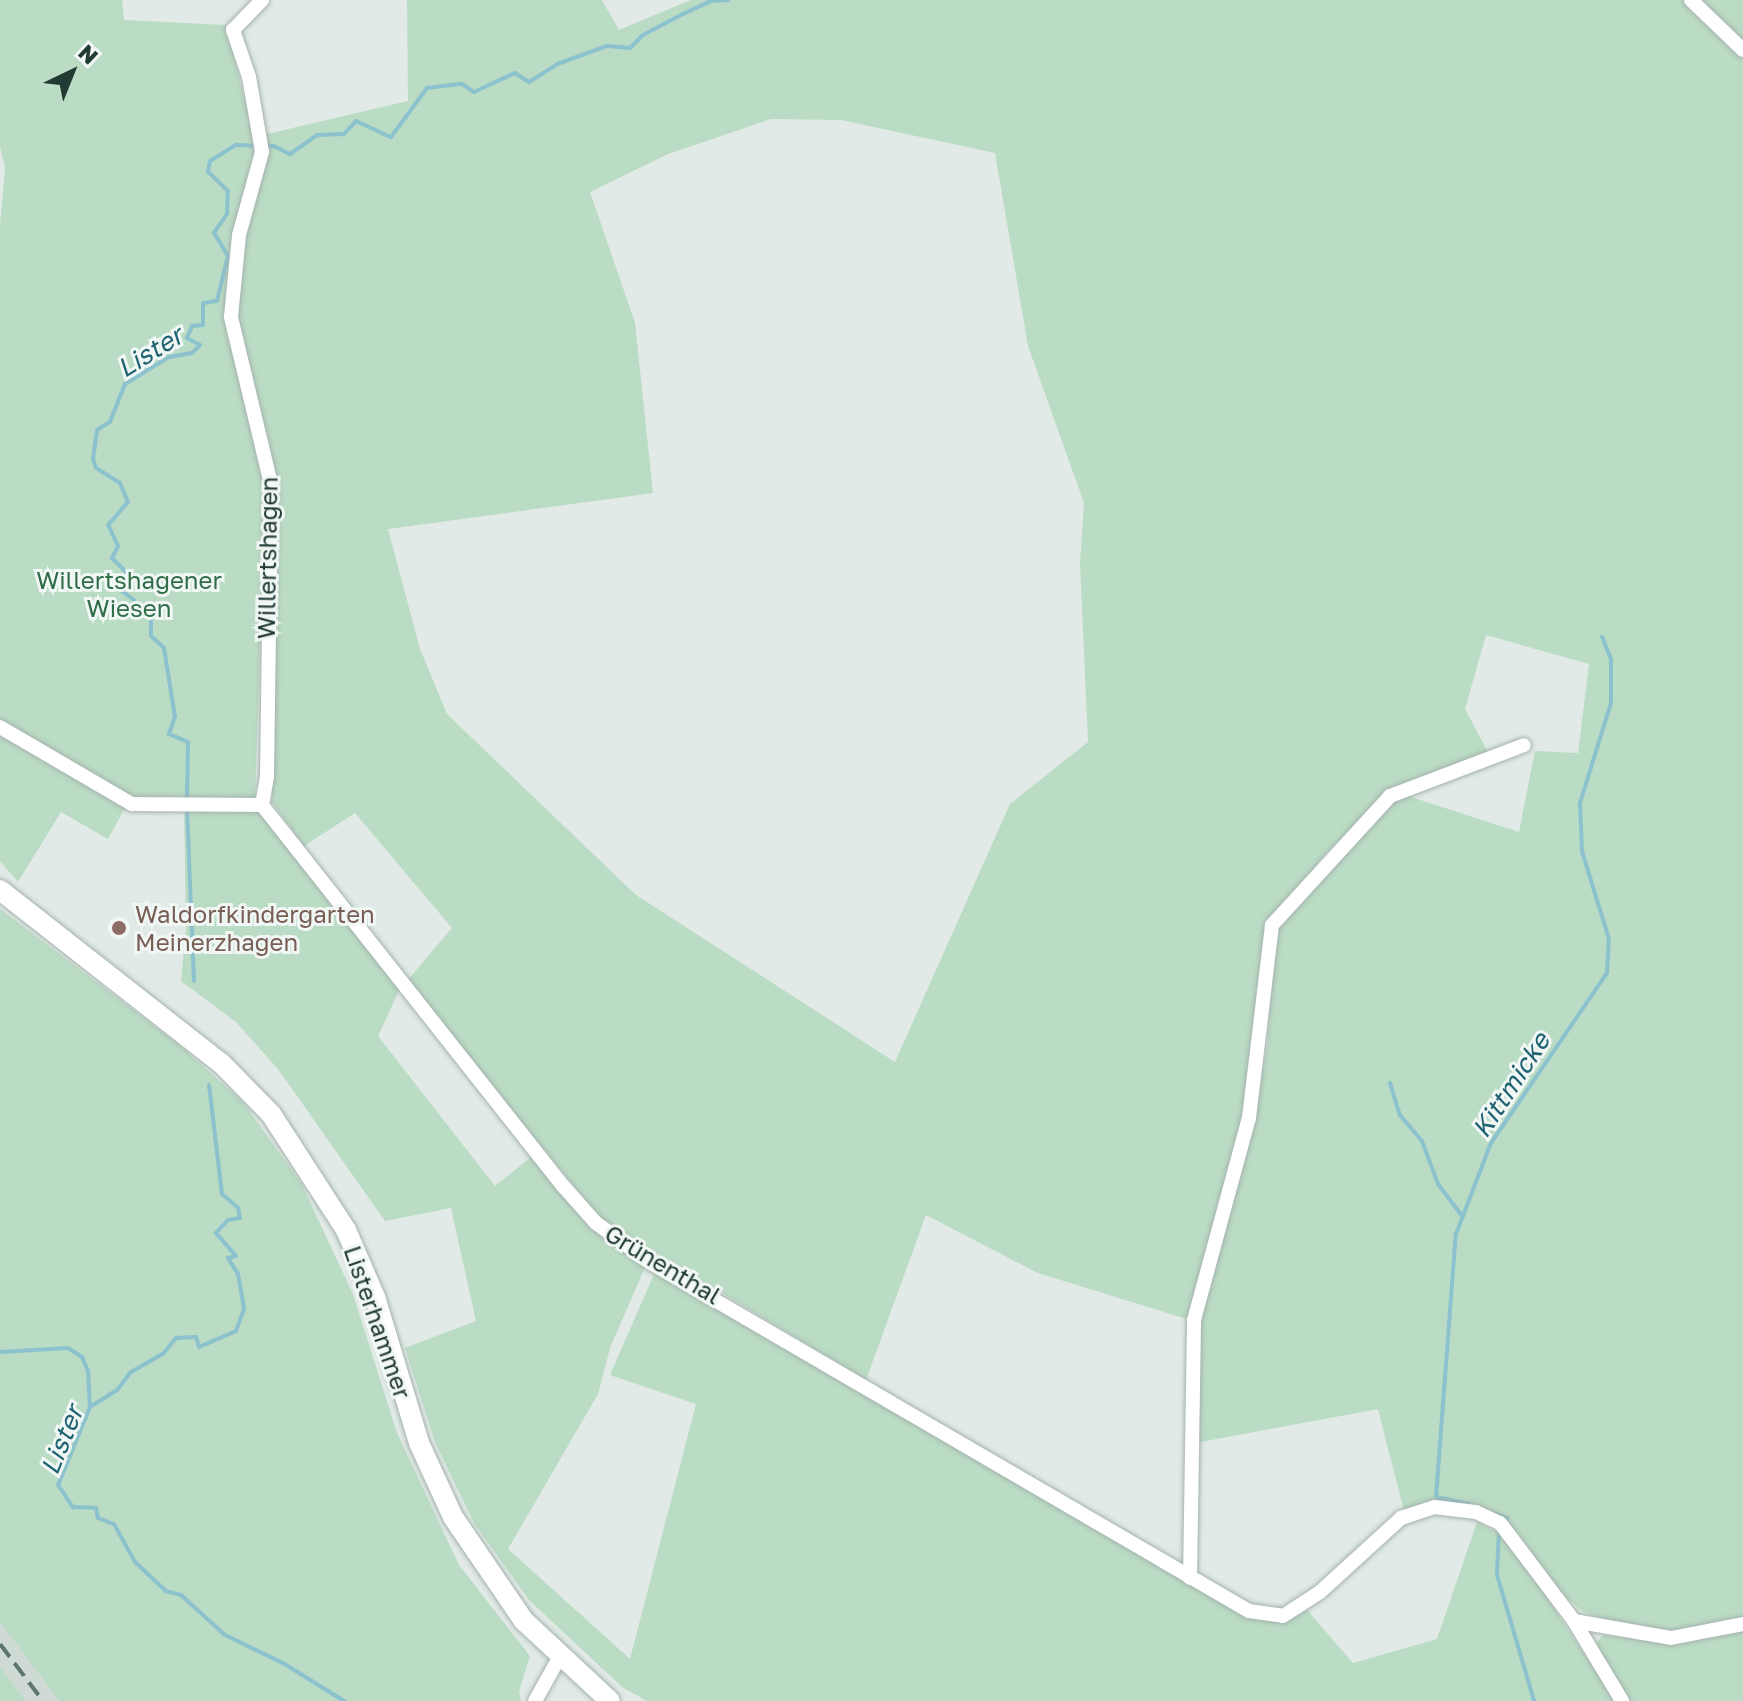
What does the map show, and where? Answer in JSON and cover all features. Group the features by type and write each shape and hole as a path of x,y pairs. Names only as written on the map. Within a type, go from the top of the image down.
{"main road":[{"name":"Listerhammer","path":"0,890 221,1063 271,1114 308,1165 346,1230 375,1297 419,1443 453,1517 503,1595 559,1658 610,1701"}],"street":[{"name":"Willertshagen","path":"262,0 233,30 262,144 239,235 231,317 271,484 267,776 262,805"},
{"path":"1691,0 1743,50"},
{"path":"0,727 132,804 262,805"},
{"path":"1190,1578 1194,1320 1249,1118 1272,925 1390,796 1524,745"},
{"name":"Grünenthal","path":"262,805 596,1223 651,1263 1249,1611 1283,1616 1320,1592 1401,1518 1434,1507 1476,1512 1500,1523 1574,1621 1622,1701"},
{"path":"1574,1621 1671,1638 1743,1624"},
{"path":"535,1701 559,1658"}],"shaded area":[{"path":"0,1622 59,1701 26,1701 0,1666"}],"green space":[{"name":"Willertshagener Wiesen","path":"0,0 122,0 124,20 226,25 254,137 408,101 407,0 602,0 619,30 691,0 1685,0 1743,57 1743,1621 1668,1632 1626,1628 1582,1611 1560,1592 1518,1533 1480,1506 1435,1500 1405,1515 1378,1409 1195,1443 1196,1321 1254,1119 1267,1047 1277,929 1388,804 1405,795 1519,832 1535,751 1578,753 1589,664 1486,635 1465,709 1489,754 1387,795 1325,854 1266,928 1244,1116 1190,1320 1038,1273 926,1215 866,1380 602,1220 406,982 452,928 355,813 304,846 272,802 274,488 269,442 240,344 232,349 265,490 255,798 145,804 0,725 0,226 5,167 0,147","holes":["771,119 841,120 995,153 1028,346 1084,503 1080,563 1088,742 1010,804 895,1062 636,895 447,714 420,649 388,529 653,493 635,323 590,192 668,154"]},
{"path":"1700,0 1743,0 1743,42"},
{"path":"0,736 126,806 108,839 61,812 18,882 0,861"},
{"path":"184,808 260,808 402,984 378,1036 495,1186 531,1157 589,1227 646,1265 610,1348 598,1394 508,1549 630,1659 696,1404 610,1375 655,1272 1281,1622 1307,1610 1353,1663 1437,1639 1477,1522 1507,1537 1615,1701 647,1701 622,1687 529,1600 474,1523 435,1442 405,1348 476,1321 451,1208 385,1221 278,1069 236,1022 181,981 186,928"},
{"path":"0,909 178,1044 242,1101 301,1183 353,1294 397,1433 459,1565 530,1656 519,1691 521,1701 59,1701 0,1622"},
{"path":"1743,1628 1743,1701 1630,1701 1595,1645 1603,1635 1669,1644"},
{"path":"0,1666 26,1701 0,1701"}],"waterway":[{"name":"Lister","path":"187,799 188,742 169,734 175,717 164,648 151,636 151,612 136,617 134,600 122,591 126,572 112,558 118,546 108,525 128,502 120,483 96,468 93,459 97,430 110,422 125,384 169,357 192,353 200,345 187,338 192,326 203,325 203,303 217,301 228,256 214,233 227,214 228,191 208,172 210,161 236,145 274,146 290,154 317,135 344,134 356,121 391,137 427,88 462,84 474,92 515,73 529,82 560,63 607,46 630,48 643,35 683,14 711,1 728,0"},
{"name":"Kittmicke","path":"1469,1504 1436,1497 1456,1234 1491,1143 1607,973 1609,939 1582,851 1580,803 1611,703 1611,659 1602,637"},
{"name":"Lister","path":"187,808 194,981"},
{"path":"1390,1083 1400,1115 1422,1141 1438,1184 1462,1216"},
{"name":"Lister","path":"209,1085 222,1194 238,1208 240,1218 228,1220 216,1233 236,1256 228,1258 238,1274 244,1309 236,1331 199,1347 196,1337 176,1338 164,1353 130,1373 117,1390 90,1407 58,1485 73,1507 96,1508 98,1518 114,1524 135,1562 166,1591 181,1595 225,1635 283,1663 344,1701"},
{"path":"0,1352 68,1348 82,1357 88,1371 90,1407"},
{"name":"Kittmicke","path":"1496,1514 1507,1518"},
{"name":"Kittmicke","path":"1499,1531 1497,1575 1534,1701"}],"railway":[{"path":"0,1644 43,1701"}],"place":[{"name":"Waldorfkindergarten Meinerzhagen","path":"119,928"}]}
